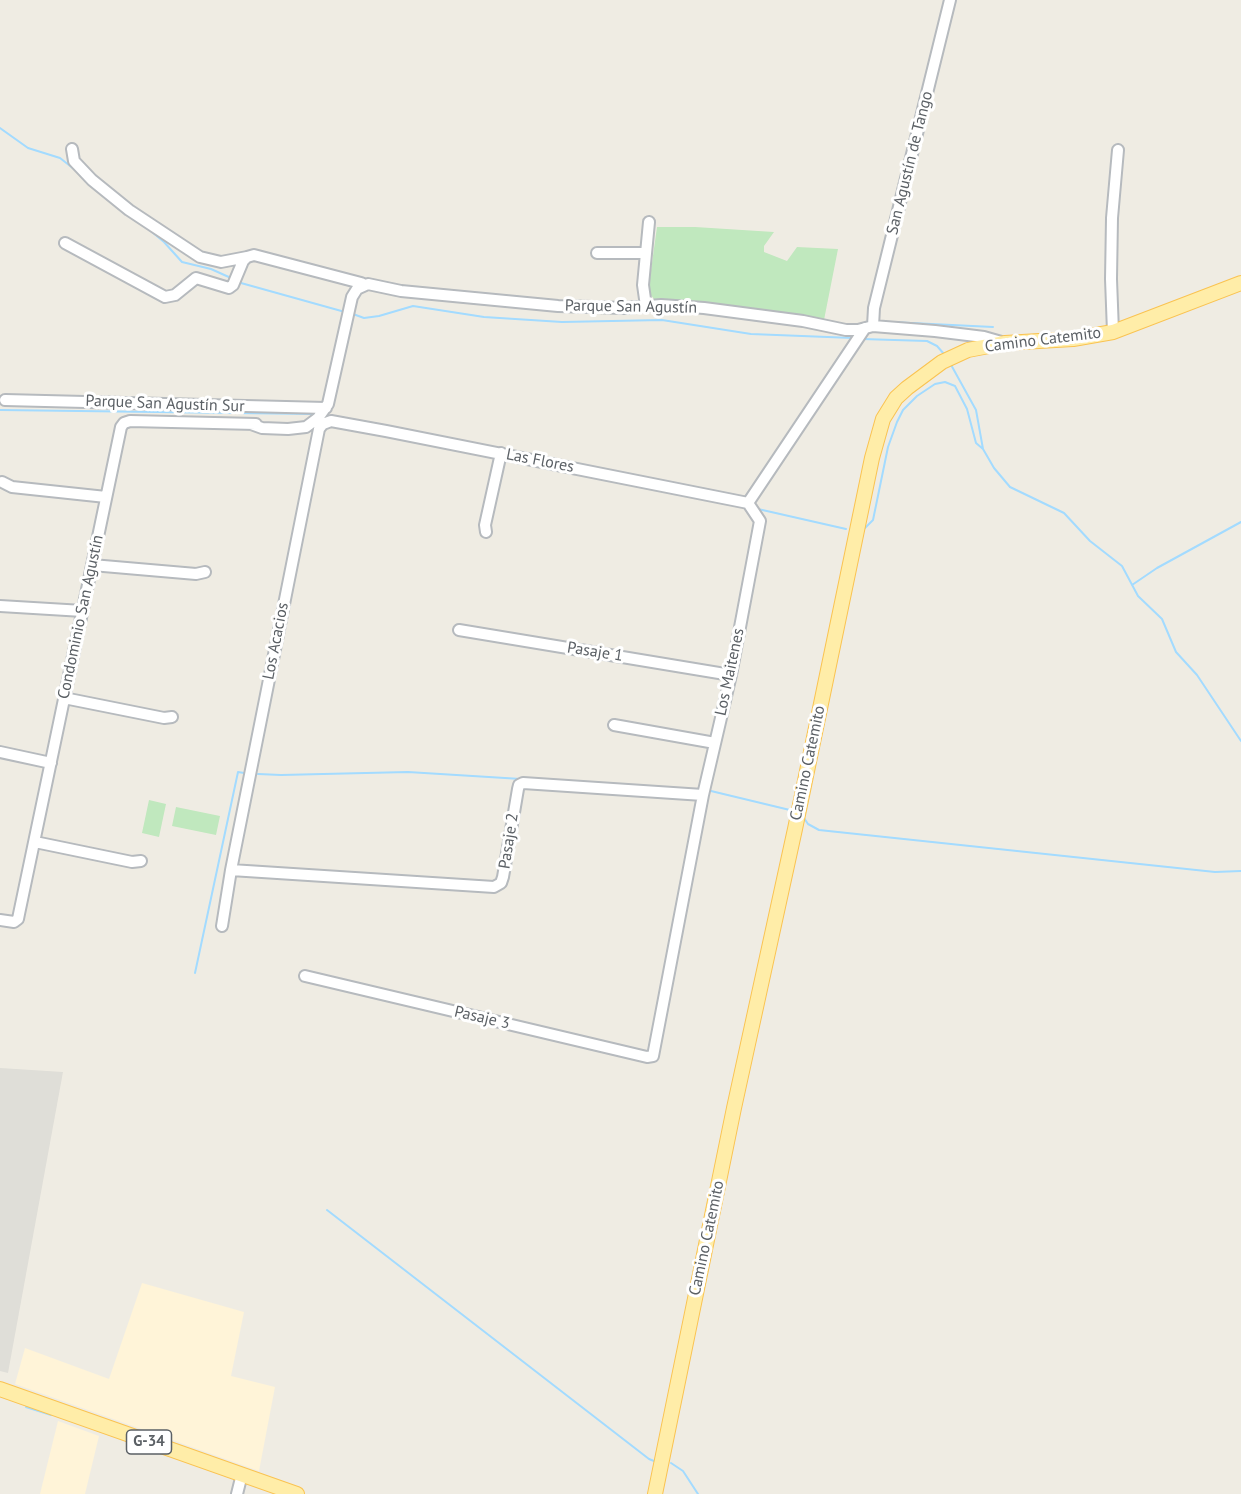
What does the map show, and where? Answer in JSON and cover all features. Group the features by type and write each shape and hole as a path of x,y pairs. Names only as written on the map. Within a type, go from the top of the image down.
{"main road":[{"name":"Camino Catemito","path":"655,1494 734,1108 877,437 886,414 903,391 935,366 968,350 1005,343 1073,339 1113,332 1241,283"},
{"name":"G-34","path":"0,1389 297,1494"}],"street":[{"name":"San Agustín de Tango","path":"864,332 874,309 950,0"},
{"name":"Parque San Agustín","path":"72,149 74,161 92,180 129,210 200,257 221,262 259,255 365,285 371,284 392,290 558,306 704,308 846,330 968,335 1005,343"},
{"path":"1113,332 1112,228 1118,150"},
{"path":"646,306 644,285 648,222"},
{"path":"65,243 165,297 175,295 196,279 229,288 233,285 247,257"},
{"path":"597,253 646,253"},
{"path":"326,408 350,302 354,293 365,285"},
{"path":"748,503 864,332"},
{"path":"968,335 970,346 968,350"},
{"name":"Parque San Agustín Sur","path":"5,400 326,408"},
{"name":"Condominio San Agustín","path":"0,920 12,923 18,919 121,427 126,422 251,424 262,428 293,427 309,425 326,408"},
{"name":"Las Flores","path":"333,421 748,503"},
{"name":"Los Acacios","path":"222,926 231,870 319,429 326,422 333,421"},
{"path":"486,532 485,525 501,453"},
{"path":"2,482 12,487 106,497"},
{"name":"Los Maitenes","path":"654,1051 760,521 748,503"},
{"path":"92,565 196,574 205,572"},
{"path":"0,606 82,611"},
{"name":"Pasaje 1","path":"459,630 731,675"},
{"path":"64,698 164,718 172,717"},
{"path":"614,725 715,743"},
{"path":"0,752 51,764"},
{"name":"Pasaje 2","path":"231,870 494,887 501,883 503,877 518,789 523,783 704,795"},
{"path":"34,842 132,862 141,861"},
{"name":"Pasaje 3","path":"305,976 647,1057 653,1056 654,1051"},
{"path":"237,1494 242,1474"}],"shaded area":[{"path":"0,1068 63,1072 8,1373 0,1371"},
{"path":"142,1283 244,1312 231,1376 275,1387 259,1471 15,1384 25,1348 109,1379"},
{"path":"58,1421 99,1436 85,1494 40,1494"}],"green space":[{"path":"657,227 774,232 764,246 764,252 787,261 797,247 838,249 824,320 733,307 656,301 648,292"},
{"path":"149,800 166,804 159,837 142,833"},
{"path":"176,807 220,816 216,835 172,826"}],"waterway":[{"path":"0,128 28,148 60,158 79,173"},
{"path":"146,227 182,262 211,269 231,278"},
{"path":"241,283 345,312"},
{"path":"353,314 364,318 413,306 484,317 562,322 662,320 751,334 853,338"},
{"path":"891,322 993,327"},
{"path":"862,339 927,341 937,346 944,354"},
{"path":"950,363 976,410 983,449 994,468 1010,487 1064,513 1090,541 1122,566 1138,596 1162,619 1176,652 1197,675 1241,741"},
{"path":"865,528 873,520 888,447 897,422 903,410 917,396 935,384 945,382 955,386 967,409 976,443 983,449"},
{"path":"0,410 314,414"},
{"path":"758,509 846,529"},
{"path":"1132,585 1157,568 1241,522"},
{"path":"195,973 238,772 244,773"},
{"path":"258,774 408,772 521,779"},
{"path":"711,791 794,811"},
{"path":"804,818 808,824 819,830 1215,872 1241,871"},
{"path":"327,1210 654,1461"},
{"path":"26,1407 51,1415"},
{"path":"671,1463 683,1471 698,1494"}]}
